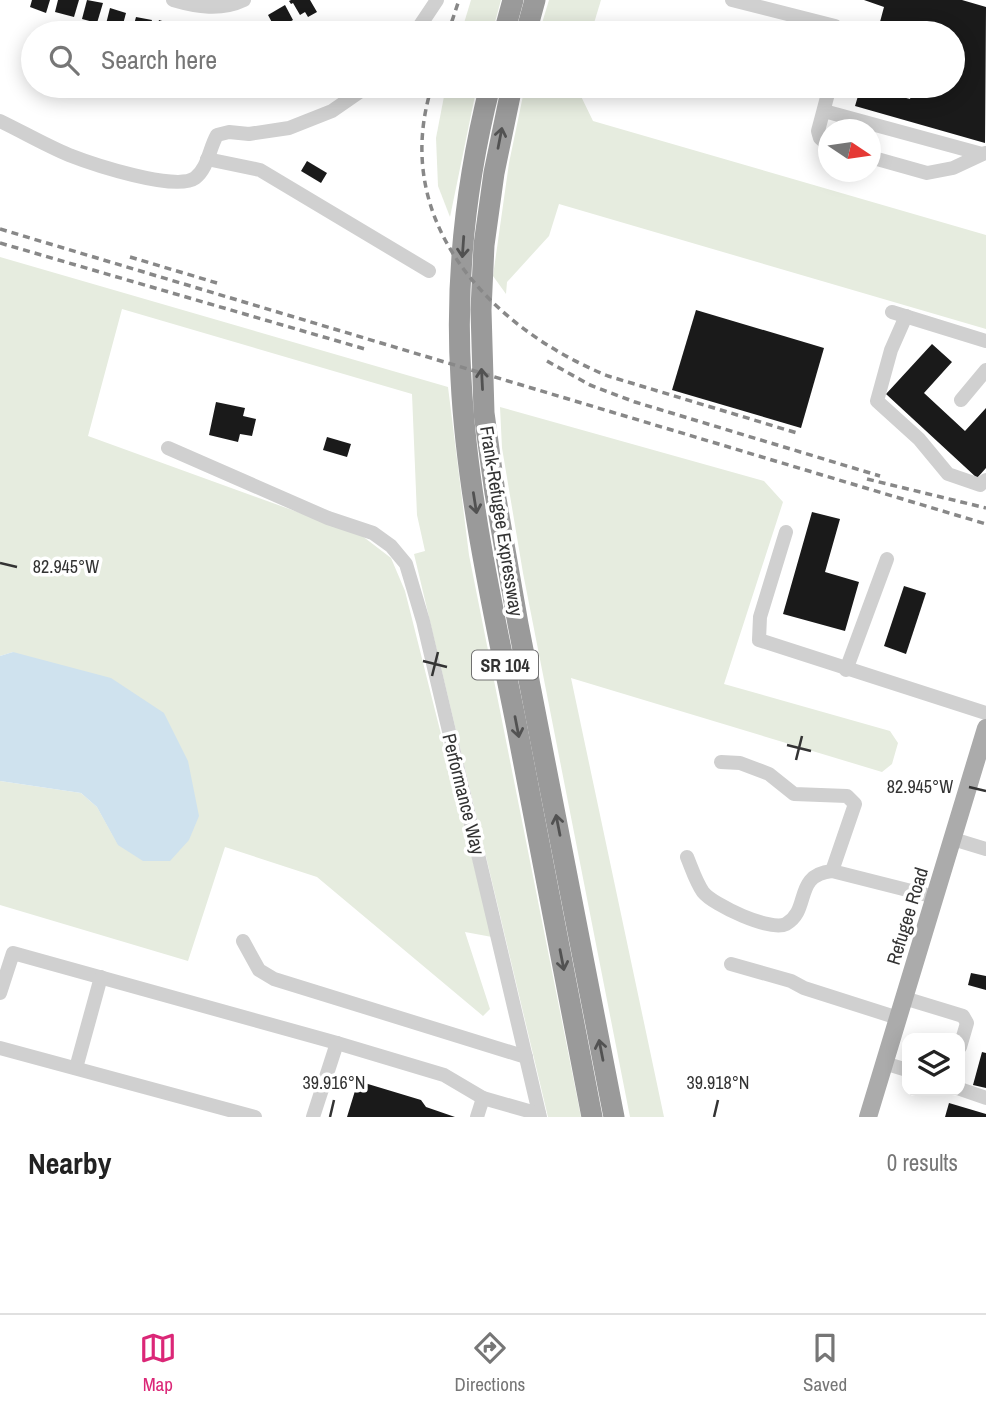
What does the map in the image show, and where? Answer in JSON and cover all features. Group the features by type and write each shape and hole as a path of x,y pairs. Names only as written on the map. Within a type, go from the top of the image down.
{"highway":[{"path":"507,21 513,0"},
{"path":"529,21 535,0"},
{"name":"Frank-Refugee Expressway","path":"488,98 471,179 462,257 460,325 465,435 488,581 592,1117"},
{"name":"Frank-Refugee Expressway","path":"510,98 491,191 484,245 482,371 488,447 518,624 614,1117"}],"main road":[{"name":"Refugee Road","path":"870,1116 986,728"}],"street":[{"path":"173,0 206,7 236,4 244,0"},
{"path":"423,21 437,0"},
{"path":"732,0 815,21"},
{"path":"0,121 69,155 162,182 178,184 197,177 217,135 229,132 249,134 289,128 332,111 351,98"},
{"path":"822,119 827,98"},
{"path":"824,111 984,153"},
{"path":"881,160 928,173 953,168 984,153"},
{"path":"207,159 260,170 429,271"},
{"path":"986,341 899,314 877,401 919,439 948,474 980,485 986,480"},
{"path":"961,400 986,370"},
{"name":"Performance Way","path":"168,448 328,517 373,533 391,546 406,564 423,621 540,1115"},
{"path":"786,532 760,617 760,640 846,670 986,713"},
{"path":"846,670 887,559"},
{"path":"721,762 740,763 769,775 794,794 847,796 855,804 832,871"},
{"path":"953,839 986,849"},
{"path":"687,858 698,883 710,899 773,926 788,923 794,916 808,882 814,875 832,871 935,897"},
{"path":"243,941 259,970 274,979 526,1057"},
{"path":"0,993 13,953 444,1075 483,1098 540,1115"},
{"path":"732,964 898,1018"},
{"path":"76,1068 101,977"},
{"path":"904,998 964,1016 967,1023 964,1033"},
{"path":"313,1117 337,1043"},
{"path":"0,1048 255,1117"},
{"path":"884,1063 902,1068"},
{"path":"965,1091 986,1098"},
{"path":"477,1117 483,1098"}],"shaded area":[{"path":"471,0 501,0 495,21 465,21"},
{"path":"549,0 601,0 595,21 543,21"},
{"path":"444,98 475,98 450,217 438,186 436,138"},
{"path":"523,98 582,98 593,121 986,235 986,329 559,204 549,236 507,282 506,294 493,276 509,163"},
{"path":"0,257 448,387 469,555 581,1117 548,1117 414,554 425,551 417,515 412,394 122,309 88,436 361,535 391,558 405,591 492,937 465,932 490,1009 483,1016 317,877 225,847 188,961 0,905 0,781 81,793 97,807 118,845 13,652 0,656"},
{"path":"500,407 764,481 783,502 724,684 890,731 898,743 892,764 882,772 571,678 664,1117 630,1117 523,573 502,448"}],"water":[{"path":"13,652 111,678 164,713 188,761 199,816 189,840 170,861 143,861 118,845 97,807 81,793 0,781 0,656"}],"building":[{"path":"32,0 50,0 46,13 30,7"},
{"path":"58,0 79,0 74,17 55,12"},
{"path":"87,0 103,3 98,21 82,19"},
{"path":"310,0 317,12 308,17 305,12 300,15 289,1"},
{"path":"864,0 962,0 986,7 985,143 855,106 857,98 965,98 965,21 880,21 884,7"},
{"path":"285,5 293,20 271,21 268,15"},
{"path":"110,8 126,13 124,21 107,21"},
{"path":"136,17 152,20 152,21 135,21"},
{"path":"307,161 327,173 321,183 301,171"},
{"path":"696,310 824,348 801,428 672,390"},
{"path":"932,344 952,362 924,393 965,431 986,408 986,468 977,478 886,394"},
{"path":"216,402 245,408 243,416 256,419 252,436 240,434 238,442 209,435"},
{"path":"327,437 351,444 347,457 323,450"},
{"path":"812,512 840,519 825,572 859,582 845,631 783,614"},
{"path":"904,586 926,593 906,654 884,646"},
{"path":"971,973 986,976 986,990 968,985"},
{"path":"982,1052 986,1053 986,1088 973,1085"},
{"path":"358,1081 421,1100 426,1107 455,1117 347,1117"},
{"path":"949,1103 986,1114 986,1117 945,1117"}],"railway":[{"path":"452,21 459,0"},
{"path":"430,98 422,135 425,182 438,224 460,264 489,299 525,329 565,355 608,376 797,433"},
{"path":"0,229 986,524"},
{"path":"0,243 365,349"},
{"path":"130,257 217,283"},
{"path":"547,361 590,385 635,402 880,476"},
{"path":"867,479 986,508"}]}
